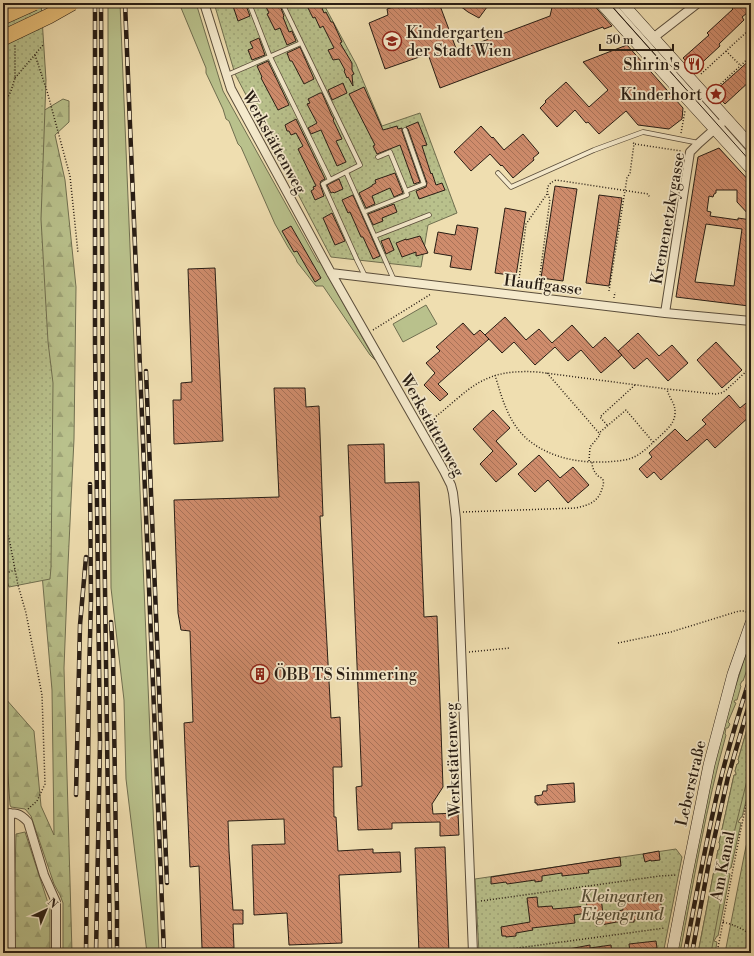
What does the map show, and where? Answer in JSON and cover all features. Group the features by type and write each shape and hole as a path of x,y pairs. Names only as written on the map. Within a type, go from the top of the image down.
{"highway":[{"path":"3,17 34,3"},
{"path":"9,38 72,3"}],"main road":[{"path":"601,3 660,70 720,124 751,146"},
{"path":"622,3 706,96 720,124 751,169"},
{"name":"Leberstraße","path":"672,953 709,765 733,674 751,623"}],"street":[{"name":"Werkstättenweg","path":"204,3 231,89 451,485 455,512 473,953"},
{"path":"653,38 698,3"},
{"name":"Kremenetzkygasse","path":"665,313 690,152 720,124"},
{"name":"Hauffgasse","path":"332,273 665,313 751,321"},
{"path":"11,953 6,814 22,815 28,822 44,875 56,902 56,953"}],"lane":[{"path":"248,3 270,57 330,180"},
{"path":"282,3 360,165 323,184 366,277"},
{"path":"612,3 751,159"},
{"path":"226,76 301,44"},
{"path":"405,130 424,184 406,191"},
{"path":"498,173 511,187 594,150 643,132 699,143"},
{"path":"364,212 407,195 390,152 378,157"},
{"path":"346,172 394,281"},
{"path":"375,236 429,215"}],"path":[{"path":"693,81 751,28"},
{"path":"3,107 11,91 15,78 16,52 9,38"},
{"path":"15,78 43,45"},
{"path":"726,51 740,66"},
{"path":"35,55 47,91 70,176 78,253"},
{"path":"706,96 751,56"},
{"path":"3,85 6,102"},
{"path":"679,139 685,109"},
{"path":"609,291 627,178 630,172 634,144 630,138"},
{"path":"634,144 690,152"},
{"path":"517,295 526,224 547,194 550,183 556,180 625,190 648,194 650,198"},
{"path":"536,298 550,199 547,194"},
{"path":"366,334 443,286"},
{"path":"419,427 440,414 474,385 495,375 526,371 716,394 725,391 751,367"},
{"path":"547,373 599,433"},
{"path":"495,375 508,415 518,430 527,439 555,455 571,460 591,462 614,461 631,458 640,453 669,428 674,419 675,406 667,389"},
{"path":"608,426 600,417 635,385"},
{"path":"455,512 576,508 594,502 600,495 604,485 603,480 596,473 592,465 590,447 600,435 599,433 626,410 653,442"},
{"path":"3,528 9,538 15,570 26,613 42,695 45,784 38,801 22,815"},
{"path":"3,574 15,570"},
{"path":"618,643 671,632 739,611 751,613"},
{"path":"461,652 510,648"},
{"name":"Am Kanal","path":"717,953 741,826 751,783"},
{"path":"476,902 660,876 678,875"},
{"path":"723,922 735,925 746,931 751,936"},
{"path":"480,953 668,928"}],"green space":[{"path":"3,3 41,3 46,80 41,219 48,342 53,383 50,579 9,587 3,569"},
{"path":"108,3 120,3 159,953 147,953 126,779 124,700 111,588"},
{"path":"179,3 196,3 223,91 318,262 320,262 375,360 370,355 323,286 316,286 297,262 275,224 206,73 206,68"},
{"path":"214,3 323,3 356,64 382,126 420,113 457,213 428,225 421,267 331,257 235,74"},
{"path":"63,99 69,101 69,122 55,135 65,180 76,287 74,439 64,668 72,953 63,953 63,903 54,884 31,816 25,809 11,807 10,805 5,732 5,698 34,731 41,806 54,835 52,690 15,261 43,111"},
{"path":"426,305 437,324 403,342 393,324"},
{"path":"751,638 751,658 743,681 740,685 737,700 734,702 736,703 728,722 730,724 728,728 726,728 726,735 712,789 680,953 677,953 711,776 731,701"},
{"path":"751,722 751,781 742,817 738,822 741,823 731,868 727,873 730,874 718,936 714,941 717,942 715,953 698,953 719,850 719,843 734,775 736,775 735,771 739,761 738,760 747,729 749,729"},
{"path":"747,729 751,729 751,764 731,845 711,953 698,953 719,850 719,843 734,775 736,775 735,771 739,761 738,760"},
{"path":"751,825 751,953 725,953 745,851"},
{"path":"25,832 50,909 50,953 13,953 16,834"},
{"name":"Kleingarten Eigengrund","path":"676,849 682,857 664,949 631,953 479,953 475,879"}],"building":[{"path":"232,3 245,3 250,16 238,21"},
{"path":"264,3 279,3 289,32 292,31 296,41 287,45 280,28 275,30 267,14 269,13"},
{"path":"313,3 320,3 324,13 326,12 331,22 333,22 342,42 340,43 352,63 352,70 354,74 352,75 353,86 348,77 347,78 344,71 345,70 339,59 333,60 328,50 334,48 323,26 320,28 315,17 313,18 307,6"},
{"path":"408,3 439,3 457,51 550,16 553,3 592,3 612,26 604,29 603,27 440,88 428,54 385,69 369,23 388,15 387,9"},
{"path":"456,3 490,3 479,18"},
{"path":"728,3 751,3 751,10 742,17 744,20 719,44 720,46 694,70 683,58 709,35 707,33 733,9"},
{"path":"259,38 265,55 252,60 248,50 253,48 250,42"},
{"path":"627,45 683,108 682,119 669,129 638,125 626,111 599,134 588,122 586,123 575,110 557,127 540,108 546,102 545,101 566,82 589,107 608,90 583,62"},
{"path":"300,47 314,79 304,84 292,61 290,61 287,53"},
{"path":"751,59 751,80 725,104 714,92"},
{"path":"268,61 289,105 278,110 261,78 262,77 257,66"},
{"path":"343,83 347,93 332,100 328,90"},
{"path":"364,87 383,130 397,126 398,129 402,128 420,182 414,184 400,145 377,154 373,146 375,145 349,94"},
{"path":"322,93 342,139 336,141 346,162 337,166 321,130 311,134 308,128 317,123 307,104 310,103 308,99"},
{"path":"296,119 325,179 321,181 320,184 324,196 315,200 311,191 314,189 313,187 316,186 298,149 303,146 296,133 291,135 289,131 287,131 285,125"},
{"path":"418,122 427,145 422,146 431,174 432,173 436,185 442,183 445,190 419,199 416,191 426,187 427,183 406,127"},
{"path":"481,126 504,150 523,134 539,153 533,158 534,160 513,178 490,154 471,171 454,152"},
{"path":"719,148 751,183 751,217 737,202 737,190 716,190 713,197 709,196 707,211 711,212 710,216 738,220 738,218 751,220 751,292 749,306 676,297 698,157","holes":["706,224 742,229 734,286 695,282"]},
{"path":"395,173 403,193 394,197 390,188 372,196 375,204 366,208 359,193 376,183 375,180"},
{"path":"339,179 343,189 331,193 327,185"},
{"path":"555,186 577,189 563,281 541,278"},
{"path":"353,195 380,256 373,259 350,212 348,213 342,200"},
{"path":"599,195 622,198 609,286 586,283"},
{"path":"394,204 397,212 382,218 383,221 373,225 368,214"},
{"path":"505,208 526,212 516,276 495,273"},
{"path":"332,213 345,241 335,245 323,218"},
{"path":"457,225 478,228 471,270 450,267 452,256 434,253 438,232 455,235"},
{"path":"291,226 321,278 315,282 297,251 294,252 282,231"},
{"path":"420,236 428,253 416,256 416,252 402,257 396,243"},
{"path":"389,238 394,250 386,254 381,241"},
{"path":"215,268 223,441 174,444 173,400 181,400 181,383 192,382 188,269"},
{"path":"505,317 526,340 539,329 552,343 572,325 593,348 605,337 622,355 601,373 581,350 568,361 555,347 535,365 514,342 502,353 485,335"},
{"path":"463,323 474,335 480,330 489,339 438,384 448,394 440,401 424,385 435,373 426,363 440,351 436,347"},
{"path":"638,333 659,356 672,345 688,363 668,381 647,358 634,369 618,351"},
{"path":"716,342 742,370 722,388 697,360"},
{"name":"ÖBB TS Simmering","path":"274,388 305,388 306,407 319,406 323,516 320,516 331,718 340,717 342,767 333,767 334,817 336,817 338,851 373,849 373,853 400,852 401,872 339,875 342,943 289,945 287,913 254,915 252,845 285,844 284,819 228,821 233,910 243,910 243,924 233,924 234,948 202,948 199,866 190,867 184,723 193,722 190,631 181,630 178,613 174,500 279,497"},
{"path":"729,395 740,408 751,399 751,415 715,448 707,439 661,480 654,472 647,478 639,469 652,457 649,453 675,429 687,441 706,424 702,420"},
{"path":"493,410 510,428 496,441 517,464 496,482 480,464 493,451 473,429"},
{"path":"384,444 385,483 419,482 424,617 437,616 443,787 432,804 433,814 458,813 459,835 440,836 440,822 392,823 392,829 358,830 356,787 362,786 348,445"},
{"path":"539,455 560,478 573,467 589,485 568,503 548,480 535,492 518,474"},
{"path":"574,783 575,802 537,805 537,803 535,803 535,796 542,795 543,791 547,791 547,785"},
{"path":"445,847 449,953 419,953 415,848"},
{"path":"659,851 660,860 645,862 643,854"},
{"path":"620,857 621,866 588,870 589,873 562,876 562,873 542,876 542,881 535,882 535,880 507,884 506,882 491,884 491,877"},
{"path":"659,893 662,910 647,912 648,918 634,920 634,922 627,922 627,920 596,926 594,912 574,915 575,923 532,928 533,930 516,933 516,936 502,936 501,927 530,922 527,898 537,897 538,907 552,906 553,909 587,906 586,901 601,898 603,914 623,910 622,903 625,902 625,899"},
{"path":"656,941 657,948 630,952 629,944"},
{"path":"590,945 590,948 611,945 612,953 569,953 569,949"}],"tram line":[{"path":"609,3 751,162"}],"railway":[{"path":"95,3 95,345 100,742 96,953"},
{"path":"101,3 103,443 110,953"},
{"path":"125,3 164,953"},
{"path":"146,371 167,883"},
{"path":"86,953 91,599 90,484"},
{"path":"76,795 80,625 86,557"},
{"path":"111,622 113,655 117,953"},
{"path":"685,953 705,848 719,786 751,675"},
{"path":"692,953 709,862 728,777 751,698"}],"place":[{"name":"Kindergarten der Stadt Wien","path":"392,41"},
{"name":"Shirin's","path":"694,64"},
{"name":"Kinderhort","path":"716,94"},
{"name":"ÖBB TS Simmering","path":"260,674"}]}
